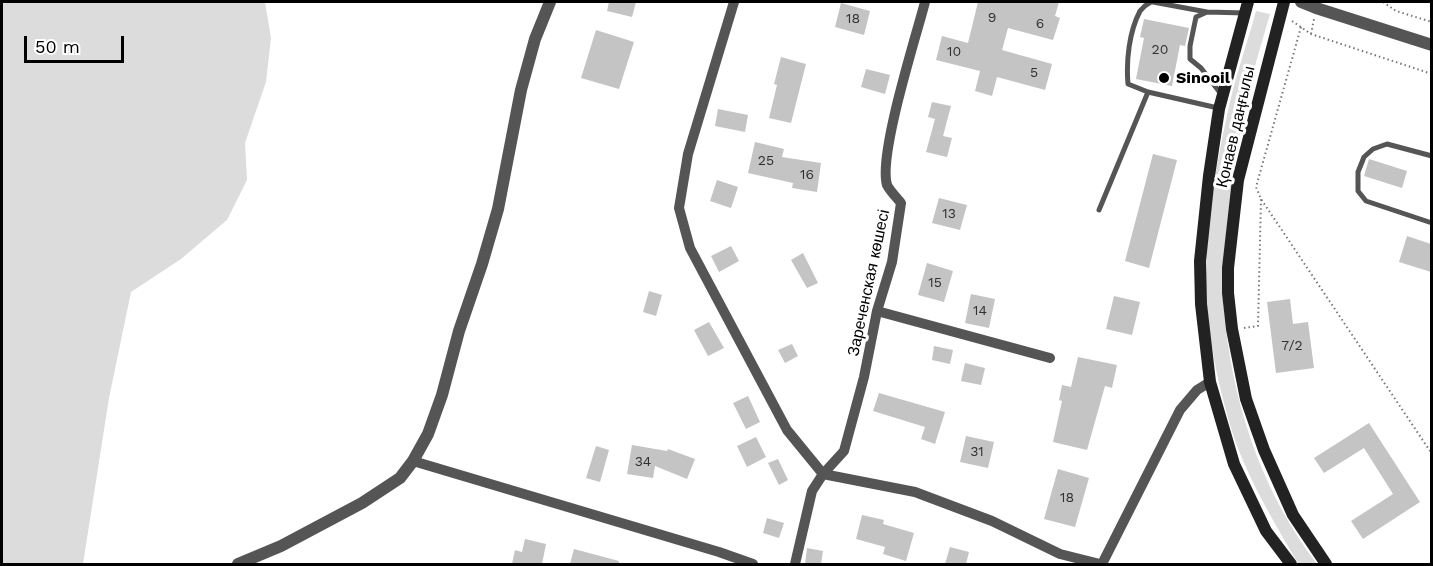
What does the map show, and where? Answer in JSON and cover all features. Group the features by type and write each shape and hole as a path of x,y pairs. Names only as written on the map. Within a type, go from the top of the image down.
{"main road":[{"name":"Қонаев даңғылы","path":"1284,2 1238,180 1228,268 1228,293 1232,329 1246,399 1264,450 1293,514 1326,564"},
{"name":"Қонаев даңғылы","path":"1246,8 1222,95 1209,176 1200,261 1201,304 1210,381 1234,464 1266,531 1291,564"}],"street":[{"path":"241,564 281,546 362,503 400,478 413,461 428,434 498,209 521,90 532,49 550,2"},
{"path":"734,2 688,154 679,208 690,248 787,430 823,474 915,492 992,521 1060,554 1101,564 1180,410 1197,390 1210,381"},
{"name":"Зареченская көшесі","path":"795,564 812,491 844,450 864,377 877,311 892,262 901,204 888,186 885,168 894,121 925,2"},
{"path":"1301,2 1431,45"},
{"path":"877,311 1050,358"},
{"path":"413,461 753,564"}],"lane":[{"path":"1220,109 1148,92 1128,84 1126,66 1133,33 1141,8 1152,2 1207,12 1246,8"},
{"path":"1207,12 1196,17 1190,46 1190,59 1222,95"},
{"path":"1099,210 1148,92"},
{"path":"1431,156 1387,144 1372,149 1364,157 1359,172 1358,191 1366,201 1431,223"}],"path":[{"path":"1383,2 1396,11 1431,22"},
{"path":"1289,19 1311,34 1431,74"},
{"path":"1301,27 1256,187 1261,199 1431,454"},
{"path":"1232,329 1258,326 1261,199"}],"shaded area":[{"path":"2,2 265,2 271,38 266,82 245,143 247,180 227,220 181,259 131,292 109,398 83,564 2,564"},
{"path":"1256,11 1270,14 1249,88 1236,159 1223,264 1222,285 1225,316 1237,392 1256,453 1282,511 1317,564 1299,564 1296,560 1249,473 1236,443 1224,404 1208,319 1206,257 1212,194 1231,98"}],"building":[{"path":"609,2 636,2 632,17 607,11"},
{"path":"978,2 1059,2 1055,16 1060,18 1053,40 1008,28 1002,50 1052,64 1045,90 997,77 992,96 975,91 980,71 936,60 942,36 968,43"},
{"path":"841,3 870,11 864,35 835,27"},
{"path":"1144,19 1189,28 1185,46 1180,45 1172,86 1136,79 1144,38 1140,37"},
{"path":"596,30 634,42 619,89 581,78"},
{"path":"781,57 806,64 791,123 769,118"},
{"path":"866,69 890,75 885,94 861,87"},
{"path":"932,102 951,106 943,136 952,138 947,157 926,152 935,119 928,117"},
{"path":"718,109 748,115 745,132 715,126"},
{"path":"755,142 784,149 782,157 821,163 817,192 792,188 793,183 748,173"},
{"path":"1153,154 1177,160 1149,268 1125,261"},
{"path":"1369,159 1407,171 1402,188 1364,176"},
{"path":"717,180 738,187 731,208 710,201"},
{"path":"939,198 967,205 960,230 932,223"},
{"path":"1407,236 1431,244 1431,272 1399,262"},
{"path":"731,246 739,261 719,272 711,256"},
{"path":"803,253 818,283 807,288 791,260"},
{"path":"927,263 953,271 944,302 918,295"},
{"path":"649,291 662,295 656,316 643,312"},
{"path":"971,294 995,299 989,328 965,323"},
{"path":"1114,296 1140,302 1132,335 1106,329"},
{"path":"1290,299 1293,324 1308,322 1314,368 1276,373 1267,302"},
{"path":"709,322 724,348 708,356 694,330"},
{"path":"792,344 798,356 785,363 778,350"},
{"path":"934,346 953,350 950,364 932,360"},
{"path":"1078,357 1117,365 1112,388 1105,386 1087,450 1053,442 1062,401 1059,400 1062,385 1071,387"},
{"path":"965,363 985,368 981,385 961,381"},
{"path":"879,393 945,412 935,444 921,439 925,427 873,411"},
{"path":"748,396 760,422 746,429 733,403"},
{"path":"1369,423 1420,502 1363,539 1351,521 1393,494 1364,448 1324,473 1314,458"},
{"path":"966,436 994,442 988,468 960,462"},
{"path":"756,437 766,457 747,467 737,446"},
{"path":"632,445 667,451 668,449 695,459 687,479 655,466 653,478 627,474"},
{"path":"596,446 609,450 600,482 586,478"},
{"path":"778,459 788,480 779,485 768,463"},
{"path":"1058,469 1089,478 1075,527 1044,519"},
{"path":"862,515 884,520 883,524 914,533 906,561 883,554 885,547 856,539"},
{"path":"767,518 784,523 779,538 763,533"},
{"path":"525,539 546,544 542,564 512,564 515,550 522,552"},
{"path":"950,547 969,552 966,564 945,564"},
{"path":"807,548 823,551 821,564 805,564"},
{"path":"574,549 619,561 619,564 570,564"}],"place":[{"name":"Sinooil","path":"1164,78"}]}
